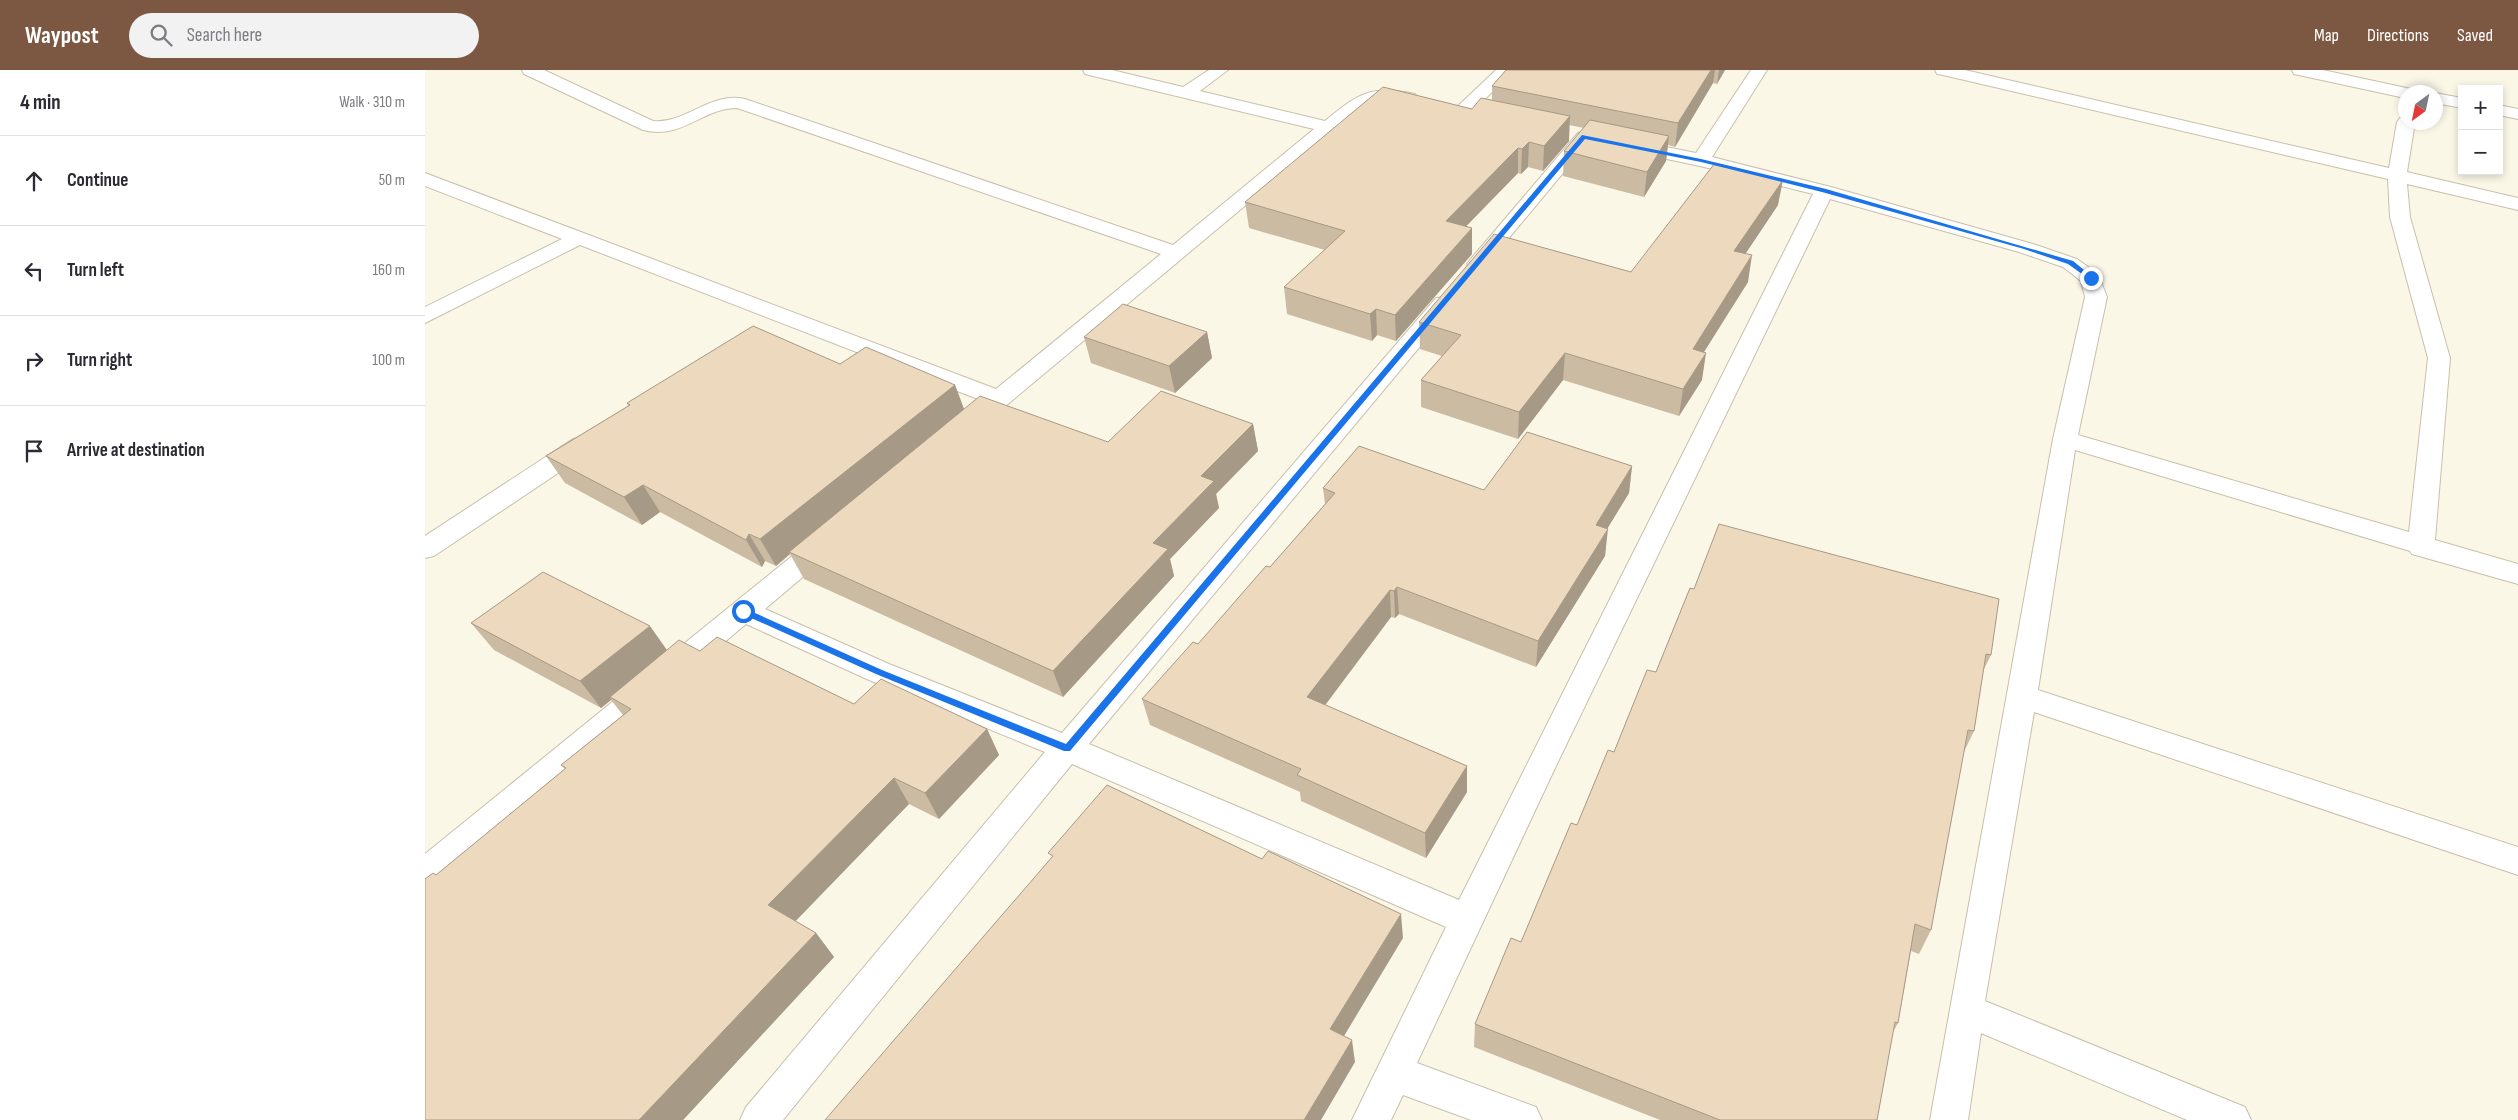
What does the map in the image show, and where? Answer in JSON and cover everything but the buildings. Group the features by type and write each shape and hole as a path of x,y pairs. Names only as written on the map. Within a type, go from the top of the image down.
{"street":[{"path":"530,70 649,126 661,128 673,127 719,104 739,103 1177,253"},
{"path":"1091,70 1184,94 1328,127"},
{"path":"1184,94 1220,70"},
{"path":"1465,110 1505,70"},
{"path":"1701,160 1759,70"},
{"path":"1943,70 2518,204"},
{"path":"2300,70 2398,91"},
{"path":"955,436 1357,103 1382,94 1493,116"},
{"path":"2443,99 2458,102"},
{"path":"2503,111 2518,114"},
{"path":"1557,130 1701,160 1824,191 2035,251 2071,263 2091,278 2096,297 2065,439 2023,696 1966,1010 1949,1120"},
{"path":"2405,130 2397,177 2401,217 2439,358 2421,547"},
{"path":"759,1120 1067,748 1584,137"},
{"path":"425,179 1000,399"},
{"path":"1371,1120 1541,766 1824,191"},
{"path":"425,316 579,238"},
{"path":"755,331 780,315"},
{"path":"427,545 598,435"},
{"path":"2065,439 2421,547 2518,574"},
{"path":"425,874 841,530"},
{"path":"743,611 879,672 1067,748 1468,920"},
{"path":"2023,696 2518,861"},
{"path":"1966,1010 2232,1120"},
{"path":"1393,1073 1523,1120"}],"route":[{"path":"743,611 879,672 1067,748 1584,137 1701,160 1824,191 2026,248 2071,263 2091,278"}]}
